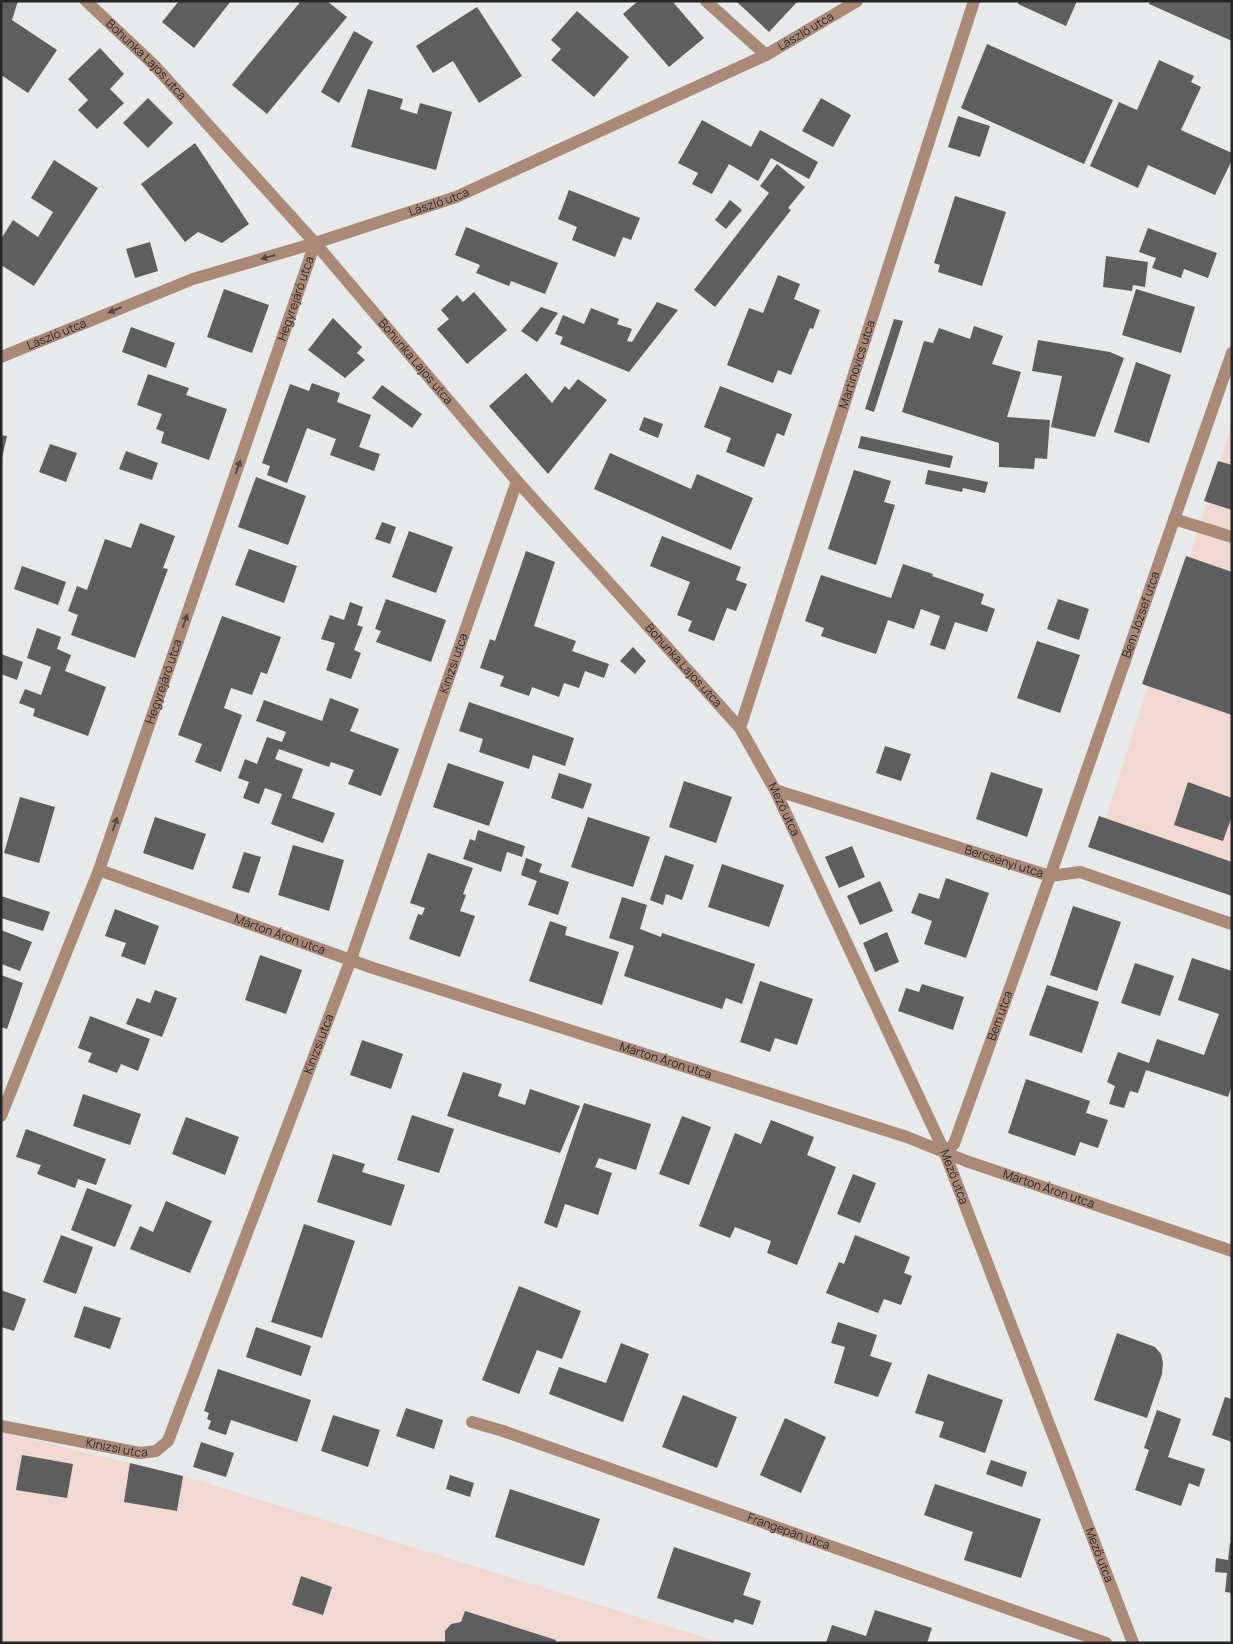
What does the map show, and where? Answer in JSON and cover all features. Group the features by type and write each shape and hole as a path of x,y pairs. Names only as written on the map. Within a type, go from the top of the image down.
{"street":[{"name":"Bohunka Lajos utca","path":"86,1 154,65 315,244 517,481 740,728"},
{"path":"706,1 766,55"},
{"name":"László utca","path":"1,357 193,279 315,244 456,197 766,55 857,1"},
{"name":"Martinovics utca","path":"740,728 974,1"},
{"name":"Hegyrejáró utca","path":"1,1116 99,870 315,244"},
{"name":"Bem József utca","path":"1050,876 1232,354"},
{"name":"Kinizsi utca","path":"1,1426 140,1453 156,1451 168,1442 350,959 517,481"},
{"path":"1174,519 1232,537"},
{"name":"Mező utca","path":"740,728 775,790 945,1153 1133,1643"},
{"name":"Bercsényi utca","path":"775,790 1050,876 1080,872 1232,924"},
{"name":"Márton Áron utca","path":"99,870 392,974 907,1137 945,1153 1232,1250"},
{"name":"Bem utca","path":"945,1153 954,1144 1050,876"},
{"name":"Frangepán utca","path":"472,1422 1106,1643"}],"shaded area":[{"path":"1232,424 1232,885 1099,839"},
{"path":"1,1432 183,1476 722,1643 1,1643"}],"building":[{"path":"1,1 18,1 12,20 57,50 28,93 1,75"},
{"path":"179,1 231,1 194,48 162,22"},
{"path":"301,1 327,1 347,17 267,114 232,85"},
{"path":"638,1 672,1 704,38 669,67 623,14"},
{"path":"736,1 798,1 769,32"},
{"path":"1019,1 1077,1 1066,26 1018,4"},
{"path":"1150,1 1232,1 1232,41 1149,4"},
{"path":"477,7 522,76 479,103 453,61 433,73 416,46"},
{"path":"577,11 629,57 594,97 551,60 561,49 551,40"},
{"path":"354,31 373,42 339,103 321,92"},
{"path":"987,44 1113,100 1084,164 961,108"},
{"path":"100,48 124,74 110,89 124,103 97,129 78,110 88,100 68,79"},
{"path":"1159,60 1194,76 1191,82 1201,87 1181,130 1232,153 1232,160 1215,195 1148,165 1138,188 1090,166 1119,102 1137,110"},
{"path":"368,89 403,99 400,109 417,114 420,103 452,112 436,170 351,147"},
{"path":"148,98 173,123 148,148 123,123"},
{"path":"821,98 851,115 833,147 802,131"},
{"path":"958,116 990,126 980,157 948,147"},
{"path":"702,120 751,147 760,130 818,162 809,179 771,158 758,181 729,164 712,194 692,184 698,173 678,163"},
{"path":"195,143 249,224 222,243 198,232 185,242 141,184"},
{"path":"54,160 98,188 34,286 1,265 1,239 13,220 38,237 53,212 31,198"},
{"path":"777,164 805,187 788,208 791,210 715,307 694,290 769,193 760,186"},
{"path":"569,190 640,218 631,240 623,237 615,257 572,240 577,227 558,219"},
{"path":"955,196 1006,212 982,286 938,272 940,265 934,263"},
{"path":"730,200 742,210 726,229 715,220"},
{"path":"466,227 558,263 545,294 511,281 509,286 476,273 480,265 455,255"},
{"path":"1148,228 1217,253 1208,278 1184,269 1181,278 1152,268 1156,258 1139,252"},
{"path":"150,242 158,271 135,278 126,249"},
{"path":"1106,256 1148,262 1145,287 1133,285 1132,291 1103,287"},
{"path":"778,275 800,284 794,299 820,310 813,329 810,328 791,375 778,370 773,383 727,365 749,308 763,313"},
{"path":"224,289 269,305 252,353 207,337"},
{"path":"1136,289 1195,307 1181,353 1122,335"},
{"path":"474,292 507,330 467,364 437,329 449,319 441,310 457,295 463,302"},
{"path":"657,302 678,310 629,372 560,344 563,337 555,334 563,315 584,324 591,308 619,319 617,324 632,329 627,341 632,342"},
{"path":"541,307 558,313 537,342 521,331"},
{"path":"333,318 362,347 357,353 365,360 345,378 308,350"},
{"path":"894,319 903,321 874,412 865,409"},
{"path":"974,326 1003,336 992,364 1021,372 1007,417 1050,420 1047,459 1035,458 1034,469 999,467 999,443 902,412 924,341 933,343 939,328 970,339"},
{"path":"131,327 175,343 166,368 122,352"},
{"path":"1038,340 1110,352 1124,358 1095,437 1051,427 1062,376 1032,371"},
{"path":"1136,362 1171,375 1149,443 1114,432"},
{"path":"526,373 552,403 565,386 569,390 578,379 607,400 548,474 489,406"},
{"path":"148,374 189,388 186,395 227,409 209,460 161,443 164,432 156,429 162,414 137,405"},
{"path":"312,383 340,393 337,402 371,415 359,447 380,454 374,471 330,455 336,439 307,428 287,483 267,475 270,466 262,463 290,384 309,391"},
{"path":"382,385 422,414 412,428 372,398"},
{"path":"720,386 792,414 784,436 777,433 764,467 726,452 731,438 704,427"},
{"path":"644,417 663,424 658,438 639,430"},
{"path":"1,435 7,436 2,458 1,458"},
{"path":"861,436 953,456 950,468 858,448"},
{"path":"50,444 77,453 66,482 39,472"},
{"path":"126,451 158,463 152,480 119,469"},
{"path":"610,453 691,489 697,474 753,498 731,550 594,489"},
{"path":"1218,461 1232,465 1232,510 1204,501"},
{"path":"854,470 891,481 884,502 895,505 876,565 828,549"},
{"path":"928,470 988,482 985,493 963,488 962,492 925,484"},
{"path":"256,477 306,496 288,545 238,527"},
{"path":"382,522 396,527 390,544 375,539"},
{"path":"140,523 175,536 163,568 168,569 135,658 71,635 78,615 68,611 77,586 87,590 105,539 131,548"},
{"path":"409,531 453,547 436,593 392,577"},
{"path":"662,536 741,567 736,580 747,584 736,611 727,608 714,641 688,631 692,621 677,615 690,582 650,566"},
{"path":"249,549 297,566 284,603 235,585"},
{"path":"526,551 555,562 534,626 576,641 572,651 609,664 604,678 585,671 579,688 564,683 559,697 532,687 529,696 500,686 504,676 480,668 490,639 495,641"},
{"path":"1186,556 1232,572 1232,715 1142,684"},
{"path":"903,564 984,594 981,604 995,609 987,632 955,622 945,650 930,645 940,616 921,609 914,629 888,620 876,654 821,636 824,628 805,621 821,575 891,598"},
{"path":"22,566 66,582 58,605 14,589"},
{"path":"386,599 446,620 431,662 376,642 381,631 375,629"},
{"path":"1058,599 1089,609 1079,640 1047,629"},
{"path":"350,602 363,607 357,625 363,627 354,650 361,653 351,679 326,670 335,643 321,639 330,615 344,620"},
{"path":"222,616 281,637 267,674 261,672 252,695 231,688 224,708 242,715 221,772 195,762 202,744 178,735"},
{"path":"37,628 61,637 57,649 71,655 65,671 106,687 88,736 33,716 35,709 19,703 25,689 41,695 51,667 27,658"},
{"path":"1037,641 1080,655 1060,713 1017,698"},
{"path":"633,647 646,661 635,674 620,661"},
{"path":"1,654 23,662 17,680 1,674"},
{"path":"330,698 359,709 350,731 399,749 381,796 348,784 354,770 331,762 329,767 279,749 275,759 303,769 292,798 335,813 323,843 271,824 282,794 265,788 259,804 243,798 249,782 238,778 245,759 257,764 267,737 282,742 286,732 256,721 264,700 322,721"},
{"path":"469,702 574,738 565,766 533,755 529,769 479,752 483,739 459,731"},
{"path":"885,746 911,754 901,781 876,773"},
{"path":"448,763 504,782 489,826 433,807"},
{"path":"991,772 1043,789 1027,837 976,819"},
{"path":"559,773 592,784 583,809 551,798"},
{"path":"684,781 732,797 716,843 669,827"},
{"path":"1188,782 1232,798 1232,816 1223,841 1174,825"},
{"path":"20,797 55,807 39,863 4,853"},
{"path":"1099,816 1232,862 1232,896 1088,847"},
{"path":"155,817 206,834 193,870 143,853"},
{"path":"588,817 650,837 633,887 571,867"},
{"path":"478,830 525,846 522,857 507,852 501,872 463,859 470,839 475,841"},
{"path":"293,845 344,860 329,911 278,895"},
{"path":"852,846 865,877 839,888 825,857"},
{"path":"244,852 261,857 249,893 232,888"},
{"path":"428,853 473,868 463,894 466,895 460,911 475,916 460,957 409,939 418,914 422,915 425,908 410,903"},
{"path":"665,855 694,865 682,900 666,894 663,905 650,900"},
{"path":"526,858 542,864 539,872 569,882 558,915 528,905 537,881 521,875"},
{"path":"722,864 784,885 769,927 708,907"},
{"path":"946,878 989,893 966,958 924,944 932,921 911,913 919,893 939,899"},
{"path":"880,881 893,911 860,925 847,896"},
{"path":"1,896 50,912 43,931 1,918"},
{"path":"622,897 647,905 640,929 661,937 662,933 755,964 742,1004 726,998 722,1009 624,976 634,946 609,938"},
{"path":"1073,906 1121,922 1097,991 1050,975"},
{"path":"115,909 159,926 145,965 121,956 126,943 105,936"},
{"path":"550,921 567,927 565,935 619,952 602,1005 529,981"},
{"path":"1,930 32,942 20,971 1,964"},
{"path":"887,932 899,962 875,972 863,943"},
{"path":"260,955 302,970 286,1014 245,1000"},
{"path":"1192,958 1232,971 1232,1085 1228,1097 1146,1070 1138,1093 1130,1091 1124,1108 1109,1104 1115,1086 1107,1082 1118,1052 1149,1063 1157,1039 1204,1055 1219,1014 1178,1000"},
{"path":"1135,963 1174,976 1160,1016 1121,1003"},
{"path":"1,975 23,983 7,1029 1,1027"},
{"path":"760,981 813,999 797,1045 775,1038 770,1052 740,1042"},
{"path":"922,984 964,997 953,1030 898,1011 906,988 919,992"},
{"path":"1047,985 1099,1002 1082,1053 1029,1035"},
{"path":"155,990 177,998 162,1037 126,1024 137,998 150,1003"},
{"path":"90,1016 150,1039 138,1071 121,1064 117,1073 88,1062 92,1053 78,1048"},
{"path":"362,1040 403,1054 391,1089 350,1075"},
{"path":"463,1072 502,1084 498,1096 525,1105 530,1089 580,1106 560,1153 447,1116"},
{"path":"1026,1079 1090,1101 1086,1113 1108,1120 1098,1148 1080,1142 1075,1156 1008,1133"},
{"path":"83,1094 141,1114 130,1145 73,1126"},
{"path":"584,1103 651,1124 636,1170 599,1158 595,1167 612,1173 598,1215 565,1204 557,1228 544,1223"},
{"path":"412,1115 454,1129 439,1173 397,1160"},
{"path":"682,1116 711,1127 689,1185 659,1174"},
{"path":"186,1117 239,1137 225,1175 172,1154"},
{"path":"771,1120 814,1137 807,1155 836,1167 797,1265 767,1253 771,1241 735,1227 730,1238 699,1226 735,1133 761,1144"},
{"path":"26,1129 106,1159 96,1185 78,1179 75,1188 37,1174 41,1165 16,1157"},
{"path":"333,1154 365,1164 362,1172 405,1185 391,1226 317,1202"},
{"path":"853,1174 876,1183 860,1223 837,1214"},
{"path":"87,1188 132,1205 115,1247 71,1230"},
{"path":"166,1201 212,1221 190,1273 130,1249 140,1226 153,1232"},
{"path":"304,1224 355,1241 322,1338 271,1322"},
{"path":"61,1235 93,1247 76,1294 43,1282"},
{"path":"855,1235 910,1257 904,1273 912,1276 901,1305 884,1299 878,1313 826,1293 839,1262 844,1264"},
{"path":"519,1286 581,1311 562,1359 537,1350 519,1394 482,1380"},
{"path":"1,1290 26,1299 14,1331 1,1327"},
{"path":"84,1306 121,1318 110,1349 74,1337"},
{"path":"838,1322 877,1335 870,1356 892,1363 878,1397 834,1383 845,1347 831,1343"},
{"path":"256,1327 311,1346 301,1376 246,1357"},
{"path":"1117,1333 1155,1347 1161,1354 1163,1363 1162,1374 1147,1418 1094,1400"},
{"path":"621,1343 649,1354 623,1422 549,1394 559,1367 606,1383"},
{"path":"218,1369 311,1400 297,1442 231,1420 226,1435 208,1429 211,1421 207,1419 209,1413 204,1411"},
{"path":"928,1374 1003,1400 985,1453 939,1437 944,1422 915,1413"},
{"path":"683,1395 737,1417 717,1468 662,1447"},
{"path":"1225,1397 1232,1399 1232,1442 1212,1435"},
{"path":"406,1408 443,1420 434,1449 396,1436"},
{"path":"1157,1410 1181,1419 1168,1457 1205,1469 1199,1487 1189,1483 1181,1506 1135,1490 1149,1450 1144,1448"},
{"path":"333,1415 380,1430 368,1467 321,1451"},
{"path":"785,1418 826,1437 801,1493 760,1475"},
{"path":"201,1442 234,1453 226,1477 193,1467"},
{"path":"22,1455 73,1464 67,1498 16,1490"},
{"path":"991,1460 1027,1472 1022,1487 986,1474"},
{"path":"130,1463 183,1476 177,1511 124,1502"},
{"path":"450,1475 474,1483 470,1497 446,1489"},
{"path":"935,1484 1041,1519 1021,1578 964,1560 973,1532 924,1515"},
{"path":"510,1489 600,1519 584,1566 495,1537"},
{"path":"1230,1543 1232,1544 1232,1593 1225,1592 1227,1573 1215,1572 1216,1558 1228,1560"},
{"path":"674,1547 751,1573 743,1595 761,1601 753,1625 735,1619 733,1623 657,1598"},
{"path":"301,1576 332,1587 323,1615 292,1605"},
{"path":"875,1610 932,1628 927,1643 826,1643 832,1625 866,1636"},
{"path":"465,1611 556,1640 555,1643 445,1643 445,1631 451,1624 461,1622"}]}
